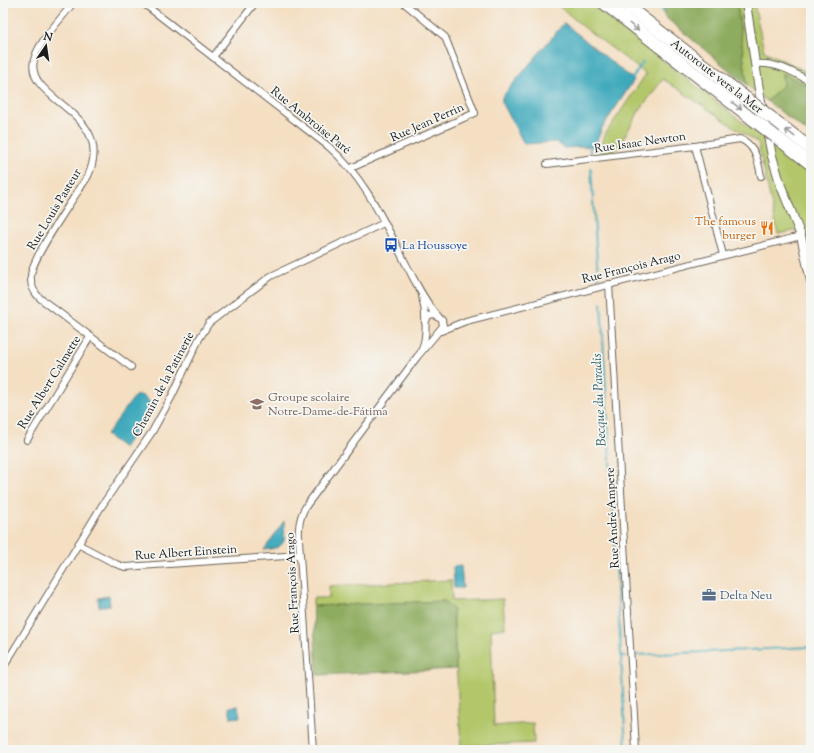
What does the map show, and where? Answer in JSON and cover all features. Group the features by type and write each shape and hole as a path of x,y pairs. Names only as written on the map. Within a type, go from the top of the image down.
{"highway":[{"path":"604,3 811,164"},
{"name":"Autoroute vers la Mer","path":"623,3 811,149"}],"street":[{"name":"Rue Louis Pasteur","path":"73,3 37,51 34,58 33,71 38,81 87,128 93,143 93,160 88,176 36,260 30,279 32,288 37,296 131,367"},
{"name":"Rue Ambroise Paré","path":"143,3 328,146 351,168 365,187 421,292 440,318"},
{"path":"213,58 256,3"},
{"name":"Rue Jean Perrin","path":"351,168 475,113 447,40 440,31 404,3"},
{"path":"746,3 755,64 774,165 801,236 811,281"},
{"path":"755,64 779,66 811,82"},
{"path":"695,146 740,139 746,141 752,148 757,159 761,176"},
{"name":"Rue Isaac Newton","path":"547,164 695,146 723,255"},
{"name":"Chemin de la Patinerie","path":"3,668 78,544 155,426 199,339 211,321 271,276 384,223"},
{"name":"Rue François Arago","path":"313,750 299,525 303,512 417,357 440,332 466,321 801,236"},
{"name":"Rue André Ampere","path":"609,284 636,750"},
{"name":"Rue Ambroise Paré","path":"421,292 425,313 425,325"},
{"path":"430,316 440,318 443,324 440,332 429,333 425,325 430,316"},
{"name":"Rue François Arago","path":"440,318 452,322 466,321"},
{"name":"Rue François Arago","path":"417,357 424,342 425,325"},
{"name":"Rue Albert Calmette","path":"27,440 90,337"},
{"name":"Rue Albert Einstein","path":"78,544 116,564 125,567 300,555"}],"green space":[{"path":"555,3 589,3 811,175 811,256 804,229 778,234 758,143 663,79 639,111 617,150 601,152 604,136 646,74 585,28"},
{"path":"666,3 737,3 747,85 664,16 664,6"},
{"path":"737,3 754,3 764,51 811,74 811,87 782,73 783,86 767,101 747,85"},
{"path":"782,73 811,87 811,135 767,101 783,86"},
{"path":"451,580 452,601 503,599 505,628 491,630 494,726 533,723 534,743 461,746 453,609 445,601 313,606 313,598 329,598 329,586"},
{"path":"445,601 453,609 456,669 317,675 313,606"}],"water":[{"path":"564,23 634,80 602,128 595,146 564,148 556,142 524,144 502,102 502,97"},
{"path":"135,396 143,396 151,403 146,408 148,411 124,448 106,435"},
{"path":"284,521 285,534 283,543 272,549 264,550"},
{"path":"461,566 463,588 454,588 453,567"},
{"path":"109,596 110,605 99,607 98,598"},
{"path":"238,706 240,717 231,718 229,707"}],"waterway":[{"name":"Becque du Paradis","path":"662,12 669,3"},
{"name":"Becque du Paradis","path":"631,80 643,62"},
{"name":"Becque du Paradis","path":"590,145 590,154"},
{"name":"Becque du Paradis","path":"591,169 598,278"},
{"name":"Becque du Paradis","path":"601,303 612,496"},
{"name":"Becque du Paradis","path":"613,506 621,656 625,656"},
{"name":"Becque du Paradis","path":"637,655 811,647"},
{"path":"621,656 626,750"}],"place":[{"name":"The famous burger","path":"767,228"},
{"name":"La Houssoye","path":"391,245"},
{"name":"Groupe scolaire Notre-Dame-de-Fátima","path":"257,404"},
{"name":"Delta Neu","path":"709,595"}]}
